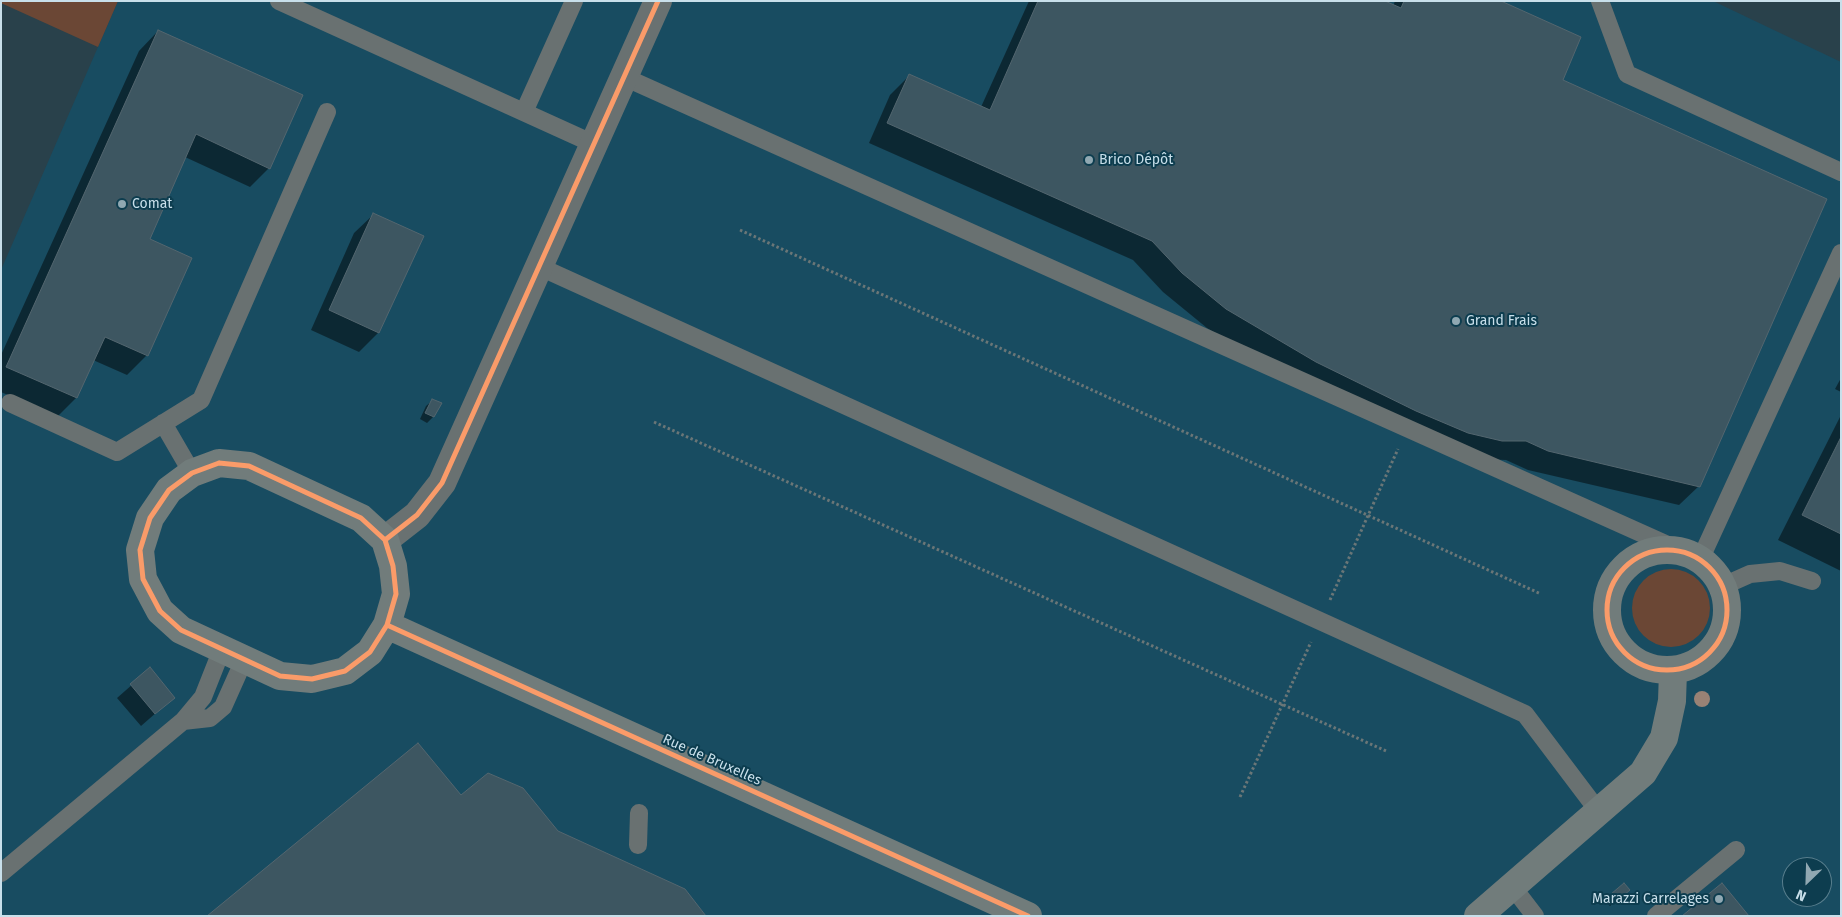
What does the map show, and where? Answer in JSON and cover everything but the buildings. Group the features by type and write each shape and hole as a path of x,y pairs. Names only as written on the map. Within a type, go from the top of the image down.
{"street":[{"path":"385,540 417,515 442,483 658,1"},
{"path":"219,463 249,466 360,518 385,540 393,566 396,594 387,625 370,652 344,671 312,678 280,676 181,630 160,611 143,579 140,550 150,518 169,490 192,473 219,463"},
{"path":"1660,550 1690,556 1713,571 1723,586 1727,604 1726,624 1719,641 1707,656 1691,666 1673,671 1652,669 1633,661 1618,646 1609,627 1606,607 1611,586 1623,569 1640,556 1660,550"},
{"name":"Rue de Bruxelles","path":"387,625 1028,916"},
{"path":"1478,916 1643,774 1664,738 1672,701 1673,671"}],"lane":[{"path":"279,1 594,144"},
{"path":"524,112 574,1"},
{"path":"1600,1 1627,74 1841,172"},
{"path":"624,76 1690,556 1841,253"},
{"path":"10,403 118,452 201,400 327,112"},
{"path":"540,267 1525,714 1599,812"},
{"path":"163,423 192,473"},
{"path":"1723,586 1750,574 1780,571 1812,581"},
{"path":"1,873 183,721 233,655"},
{"path":"183,721 210,718 223,707 233,655"},
{"path":"638,846 639,813"},
{"path":"1656,916 1736,850"},
{"path":"1512,886 1535,916"}],"path":[{"path":"740,230 1541,594"},
{"path":"654,422 1386,751"}],"shaded area":[{"path":"1,1 118,1 98,47 1,3"},
{"path":"118,1 1713,1 1841,62 1841,916 1,916 1,270"},
{"path":"1671,569 1686,572 1703,586 1707,593 1710,608 1707,623 1693,640 1686,644 1671,647 1656,644 1639,630 1635,623 1632,608 1635,593 1649,576 1656,572"}],"cycle path":[{"path":"385,540 417,515 442,483 658,1"},
{"path":"219,463 249,466 361,518 385,540 393,566 396,594 387,625 370,652 345,671 312,679 280,676 181,630 160,611 143,579 140,550 150,518 169,490 192,473 219,463"},
{"path":"1667,550 1690,554 1710,567 1723,587 1727,610 1723,633 1710,653 1690,666 1667,670 1644,666 1624,653 1611,633 1607,610 1611,587 1624,567 1644,554 1667,550"},
{"path":"387,625 1028,916"}],"place":[{"name":"Brico Dépôt","path":"1089,160"},
{"name":"Comat","path":"122,204"},
{"name":"Grand Frais","path":"1456,321"},
{"name":"Marazzi Carrelages","path":"1719,899"}]}
